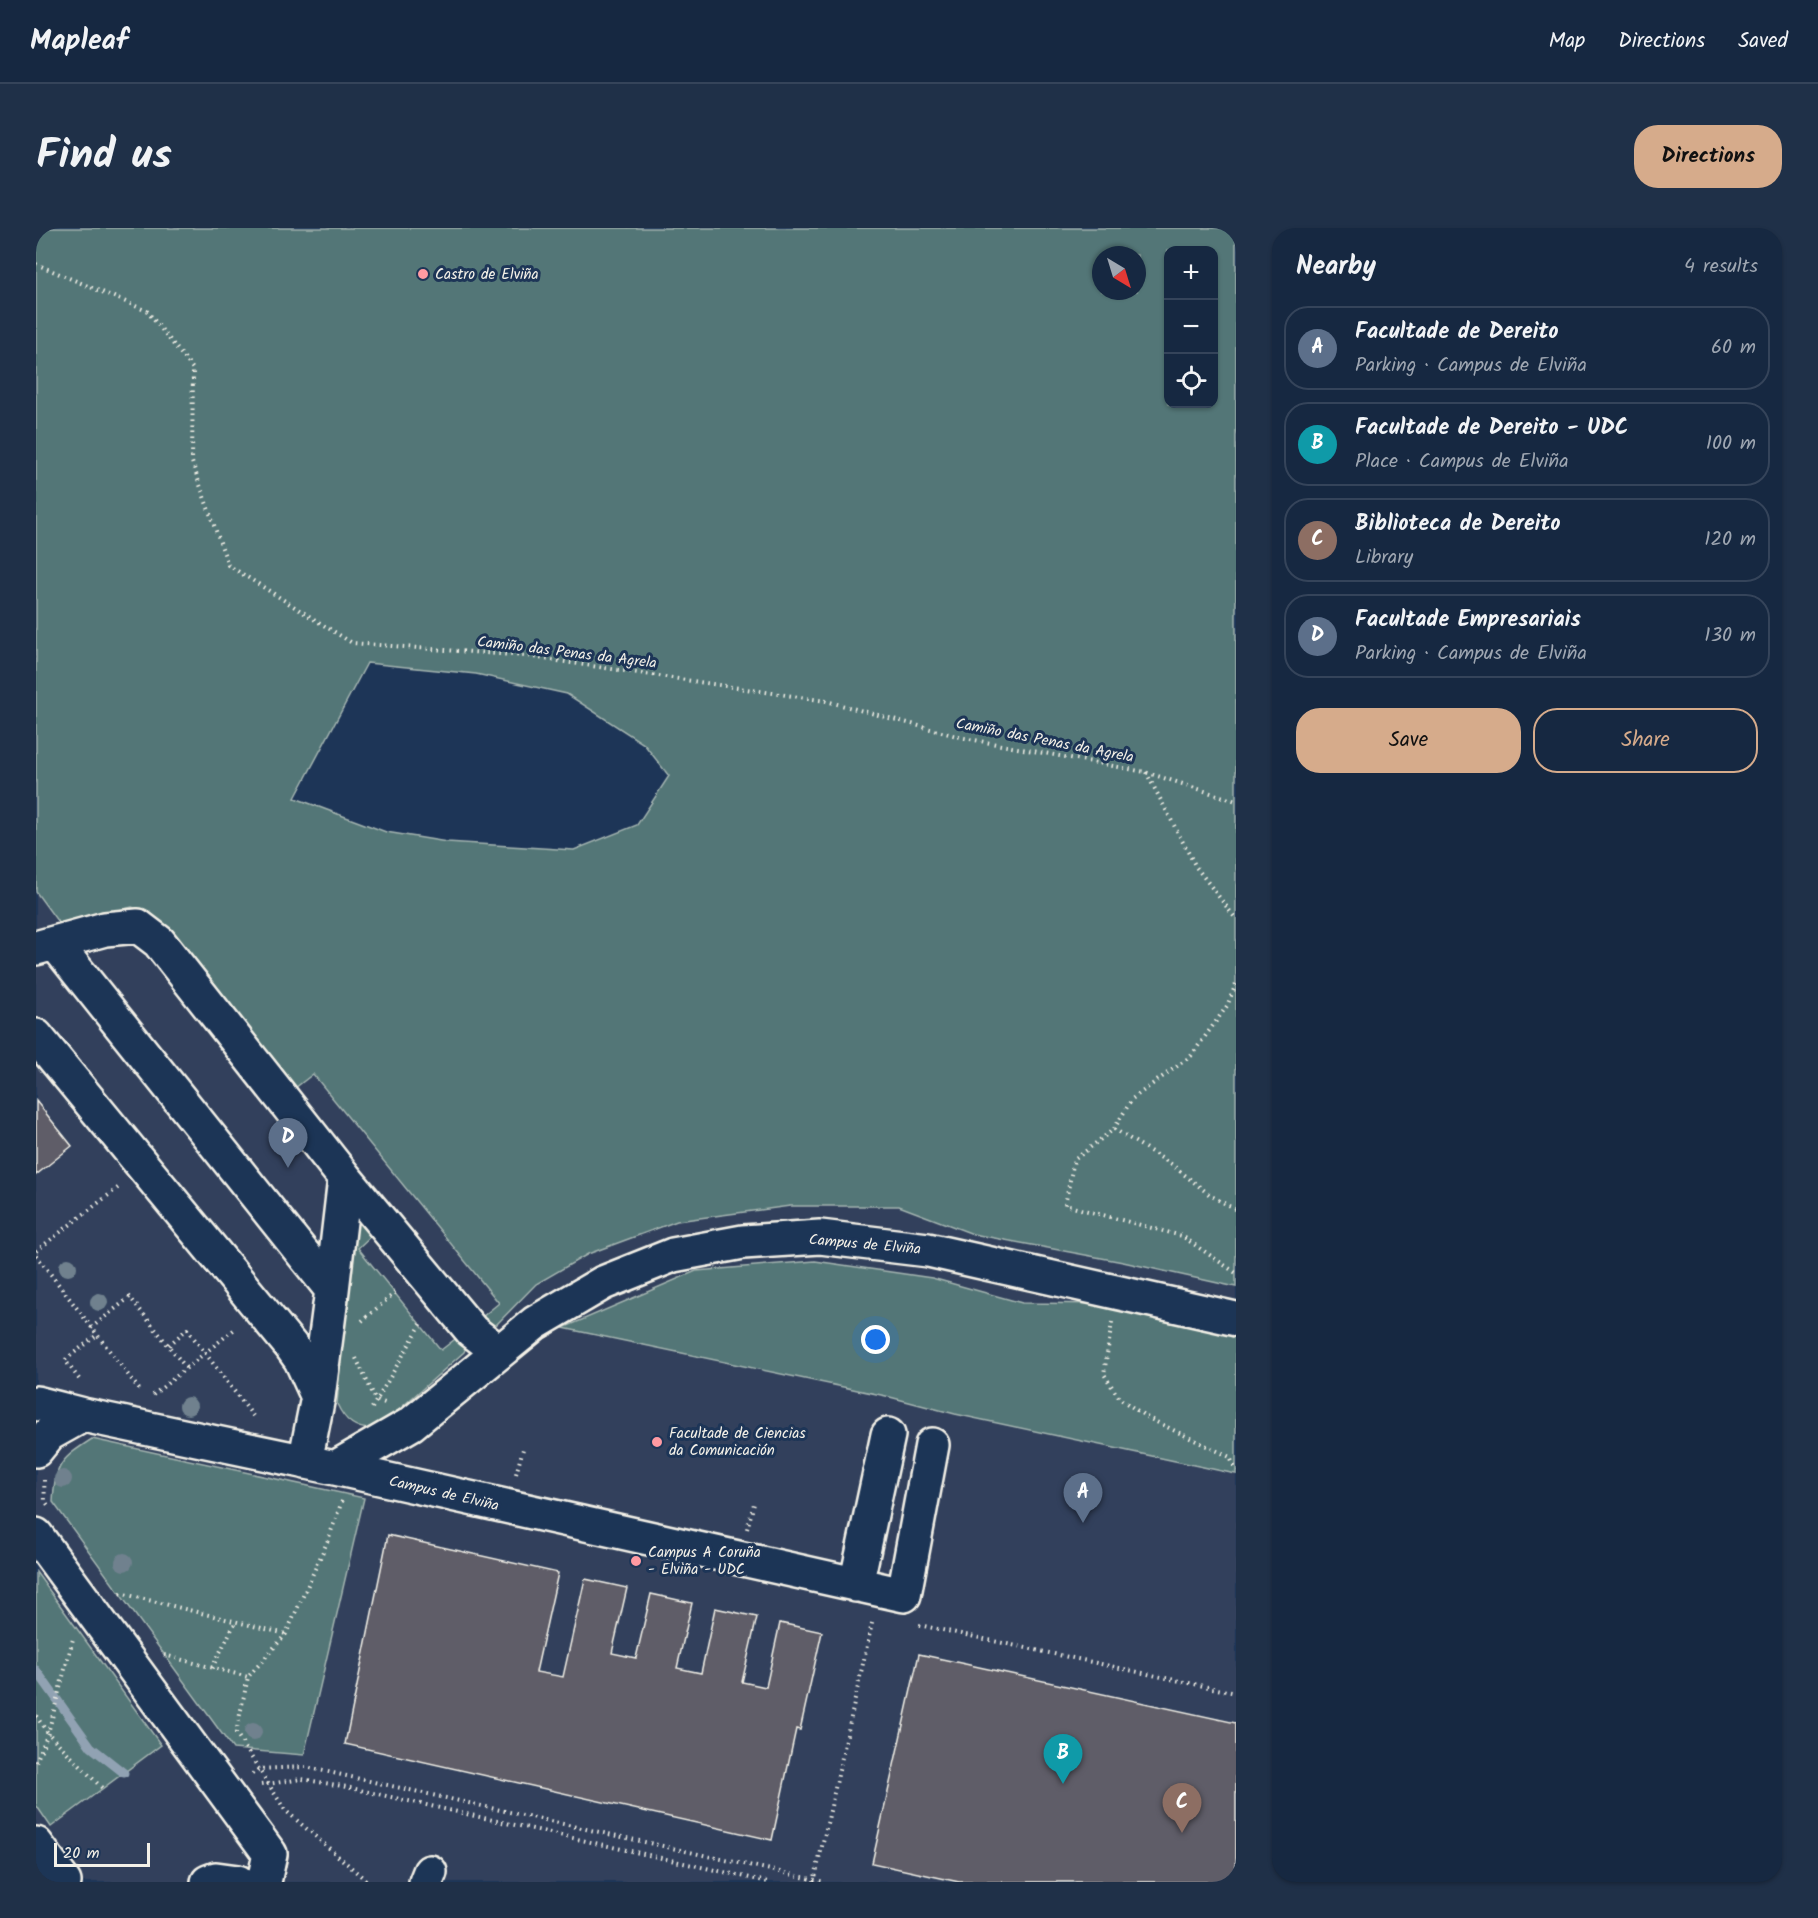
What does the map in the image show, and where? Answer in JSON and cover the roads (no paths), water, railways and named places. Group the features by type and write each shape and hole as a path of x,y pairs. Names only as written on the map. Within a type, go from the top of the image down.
{"street":[{"path":"330,1302 45,946 105,928 138,926 159,942 345,1178 472,1331 498,1351"},
{"path":"36,1036 301,1360 318,1397"},
{"path":"319,1465 318,1397 345,1178"},
{"name":"Campus de Elviña","path":"319,1465 411,1424 535,1323 603,1283 673,1255 743,1242 820,1237 928,1250 1236,1318"},
{"name":"Campus de Elviña","path":"36,1403 856,1585 907,1609 932,1445"},
{"path":"40,1464 49,1434 83,1415"},
{"path":"856,1585 888,1435"},
{"path":"44,1523 114,1642 270,1854 264,1882"},
{"path":"36,1844 64,1882"},
{"path":"208,1882 216,1879 238,1882"}],"waterway":[{"path":"36,1670 91,1747 124,1773"}],"place":[{"name":"Castro de Elviña","path":"423,274"},
{"name":"Facultade Empresariais","path":"288,1168"},
{"name":"Facultade de Ciencias da Comunicación","path":"657,1442"},
{"name":"Facultade de Dereito","path":"1083,1523"},
{"name":"Campus A Coruña - Elviña - UDC","path":"636,1561"},
{"name":"Facultade de Dereito - UDC","path":"1063,1784"},
{"name":"Biblioteca de Dereito","path":"1182,1833"}]}
